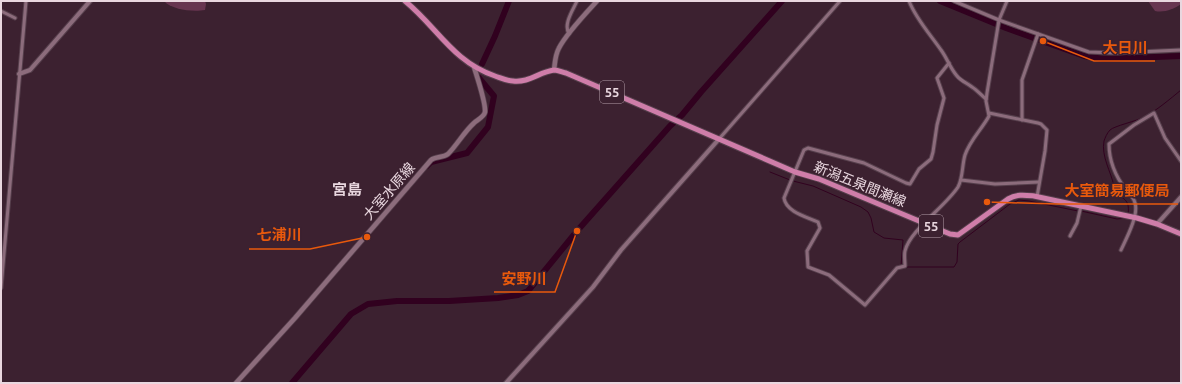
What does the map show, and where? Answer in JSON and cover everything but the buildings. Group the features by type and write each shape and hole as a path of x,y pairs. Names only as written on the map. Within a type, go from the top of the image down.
{"main road":[{"path":"407,2 459,56 474,67 512,81 526,80 554,70 558,49 598,1"},
{"name":"大室水原線","path":"236,383 295,318 431,160 448,154 467,130 483,116 485,112 474,67"},
{"name":"新潟五泉間瀬線","path":"554,70 566,72 795,172 819,179 950,234 958,235 1012,197 1020,195 1037,197 1134,217 1157,224 1181,234"}],"street":[{"path":"1,288 26,1"},
{"path":"19,74 30,70 90,1"},
{"path":"569,34 567,31 569,16 577,1"},
{"path":"506,383 593,286 621,250 840,1"},
{"path":"909,1 912,9 958,78 972,86 986,99"},
{"path":"954,1 963,3 999,20 1038,35 1094,52 1116,53 1181,50"},
{"path":"949,63 937,78 944,98 937,125 931,159 922,166 910,184 864,163 808,148 804,150 784,198 784,201 796,213 818,222 820,225 820,228 807,251 808,267 829,275 865,305 897,268 905,266 906,248 914,234 956,189 961,180 965,156 971,142 987,120 989,113 986,99 999,20 1007,1"},
{"path":"1,11 15,18"},
{"path":"1022,120 1022,80 1038,35"},
{"path":"989,113 1041,124 1047,130 1037,197"},
{"path":"1121,250 1130,232 1134,217 1135,202 1119,180 1110,159 1109,144 1134,125 1154,113 1165,138 1181,161"},
{"path":"961,180 995,184 1039,182"},
{"path":"1157,224 1181,197"},
{"path":"1070,236 1077,223 1081,206"}],"shaded area":[{"path":"164,1 205,1 206,4 205,10 195,11 177,8"},
{"path":"1148,1 1181,1 1181,4 1169,10 1155,11"}],"waterway":[{"path":"482,64 509,1"},
{"path":"292,383 351,314 368,304 397,301 449,301 498,298 518,295 528,291 577,231 670,126 682,115 782,1"},
{"path":"940,1 1006,28 1084,56 1103,59 1181,56"},
{"path":"427,166 431,162 467,153 488,127 494,96 479,78"},
{"path":"1128,214 1128,204 1116,191 1105,158 1103,147 1104,141 1112,128 1141,119 1163,105 1181,90"},
{"path":"770,172 790,180"},
{"path":"793,181 813,186 861,207 868,212 874,232 884,238 903,240 901,266"},
{"path":"907,267 954,267 957,262 958,244 1010,204 1019,200 1078,211"},
{"path":"1081,211 1117,219 1127,218"}],"place":[{"name":"大日川","path":"1043,41"},
{"name":"大室簡易郵便局","path":"987,202"},
{"name":"安野川","path":"577,231"},
{"name":"七浦川","path":"367,237"}],"district":[{"name":"宮島","path":"347,190"}]}
